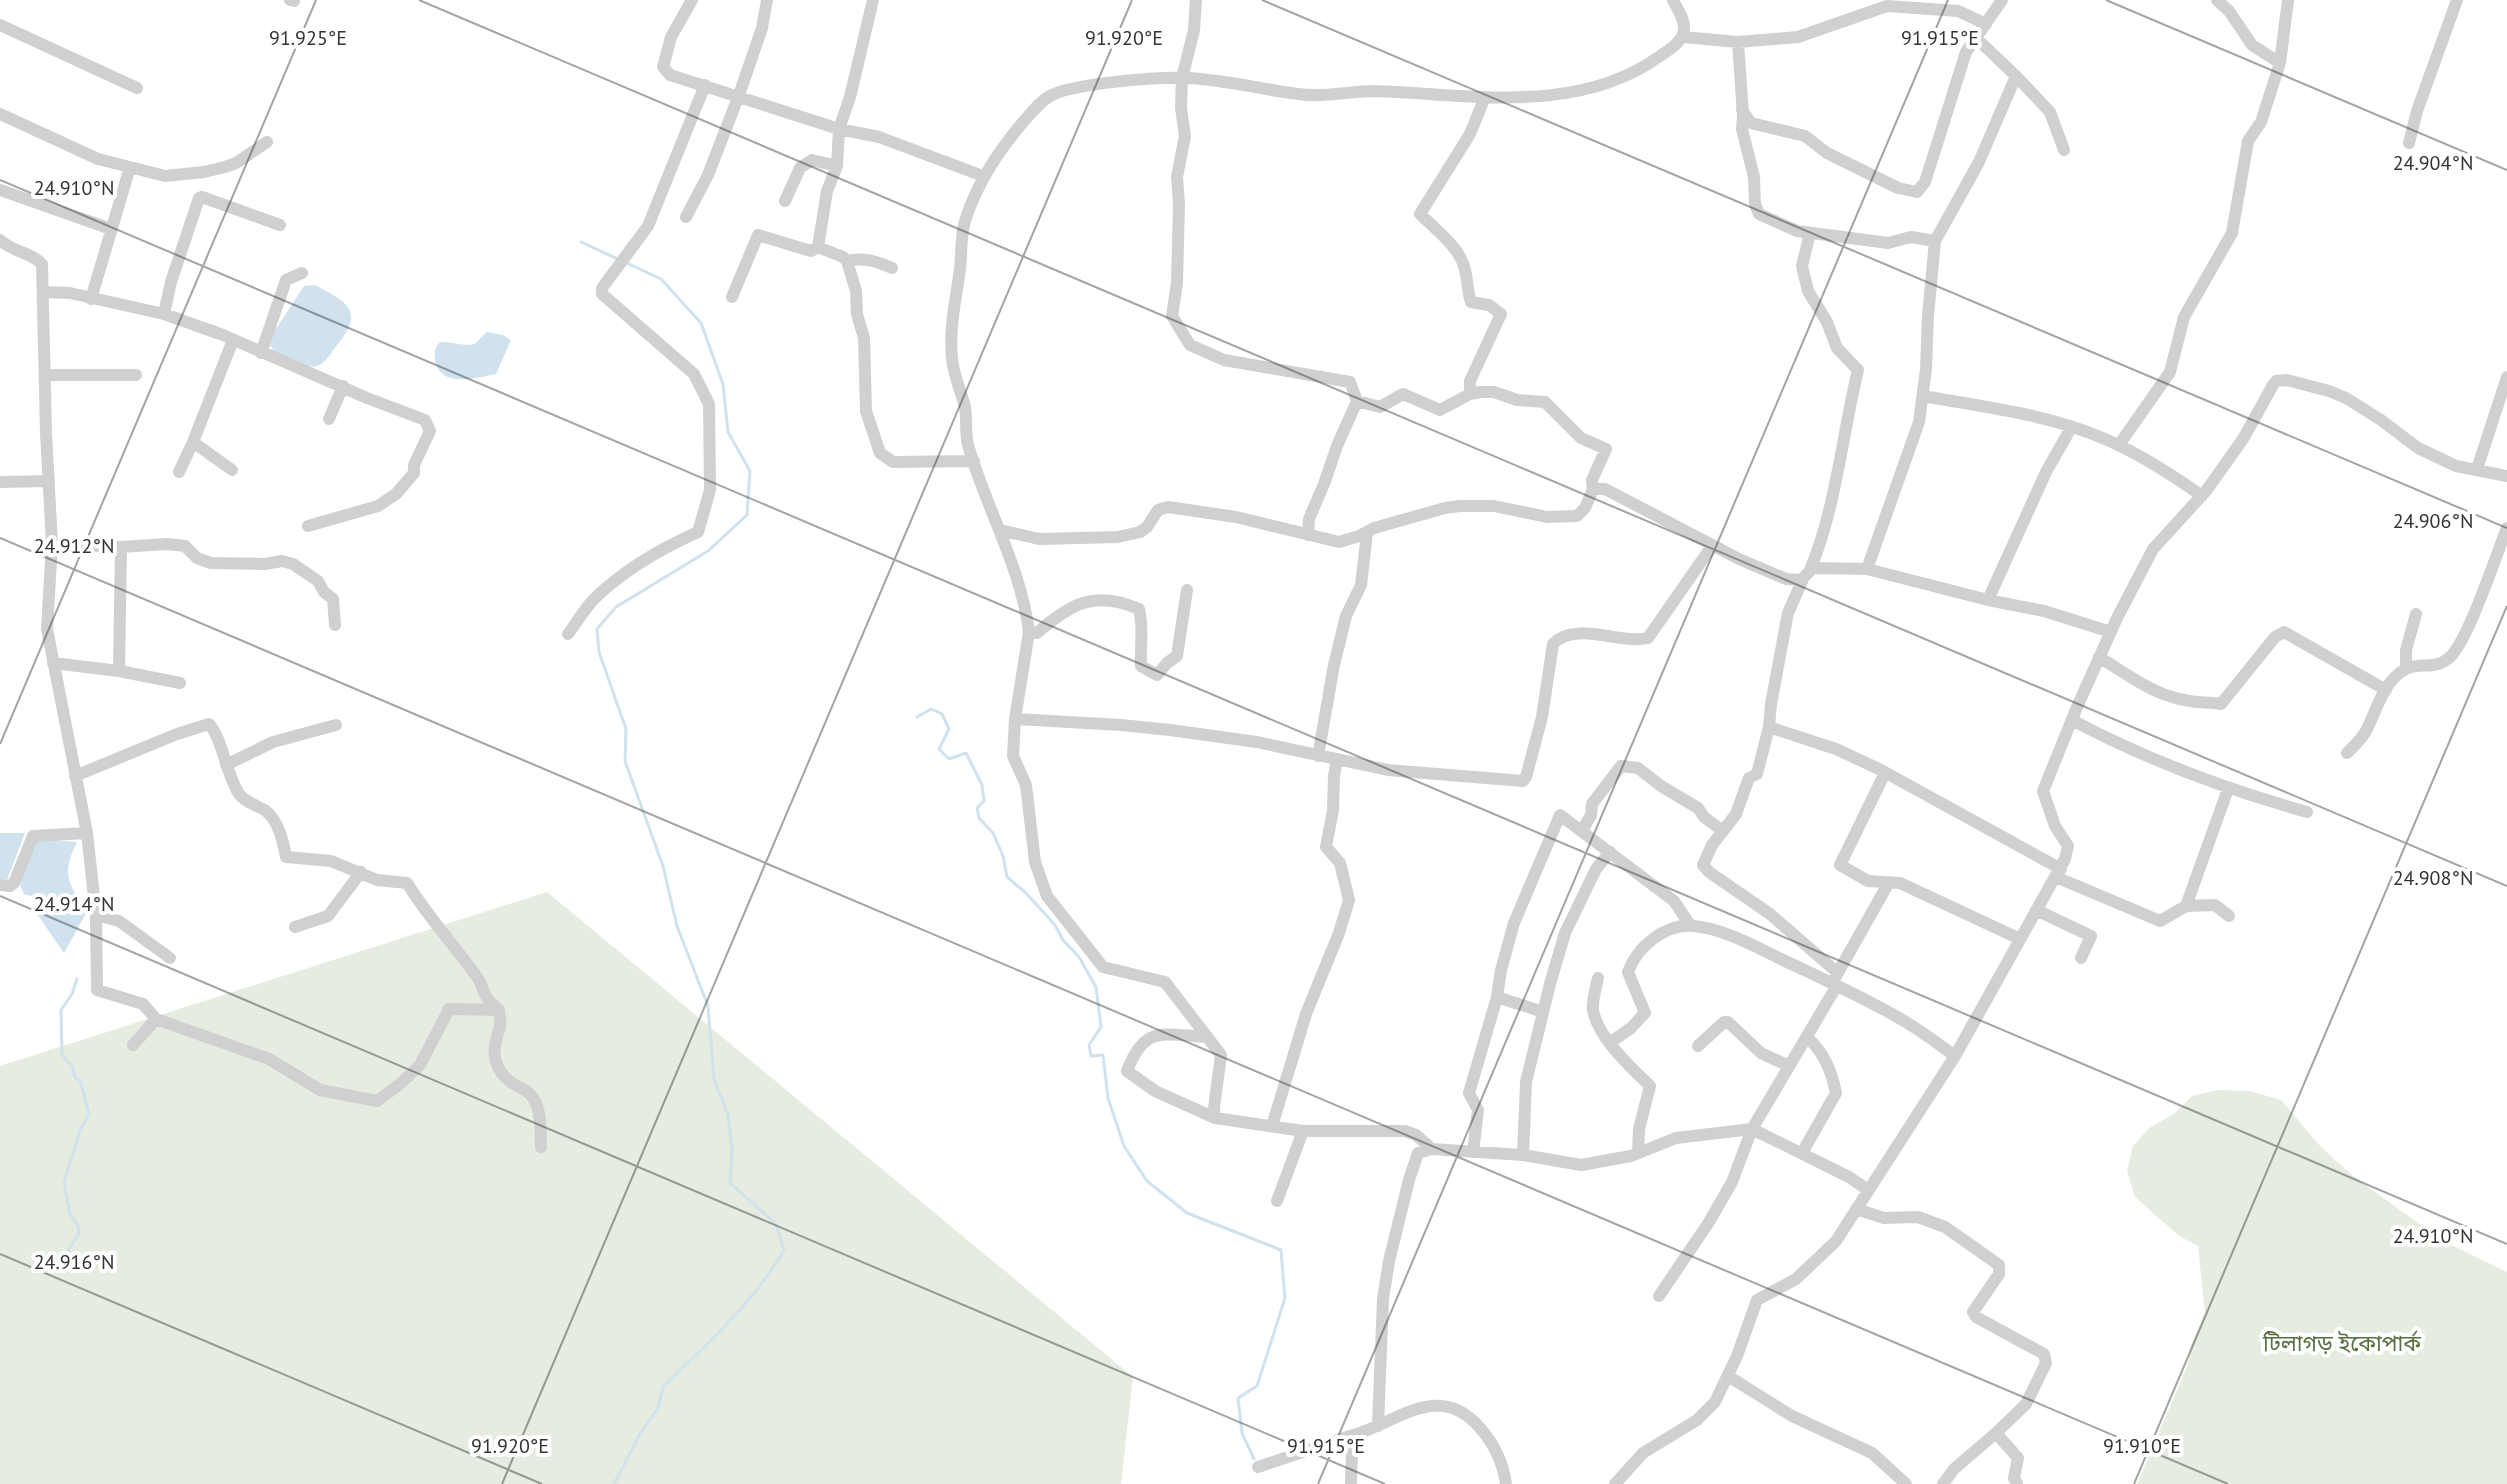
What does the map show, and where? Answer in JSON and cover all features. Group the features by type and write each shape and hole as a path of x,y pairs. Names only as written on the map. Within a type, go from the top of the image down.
{"street":[{"path":"692,0 671,37 663,67 670,75 839,129 879,137 983,176"},
{"path":"686,217 708,175 739,95 762,28 767,0"},
{"path":"818,247 827,191 837,166 839,129 850,97 873,0"},
{"path":"1196,0 1194,30 1182,78 1181,108 1185,136 1177,177 1177,283 1172,316 1190,345 1224,360 1350,382 1357,401 1309,519 1308,535"},
{"path":"1215,1118 1221,1055 1165,982 1103,967 1047,896 1035,862 1026,785 1013,756 1015,719 1029,632 1025,603 974,461 965,431 966,410 952,360 951,322 964,221 983,176 1004,143 1051,95 1092,85 1182,78 1261,86 1301,95 1371,91 1485,97 1548,96 1576,92 1646,66 1683,37 1685,26 1673,0"},
{"path":"1742,110 1751,123 1805,136 1827,153 1898,188 1917,192 1925,182 1966,52 2002,0"},
{"path":"2217,0 2229,11 2252,45 2280,63"},
{"path":"2119,445 2170,372 2184,317 2232,233 2248,141 2261,122 2280,63 2288,0"},
{"path":"2409,143 2417,111 2457,0"},
{"path":"1683,37 1738,42 1798,37 1887,6 1958,11 1986,24"},
{"path":"0,25 137,88"},
{"path":"1976,38 2050,112 2064,150"},
{"path":"1738,42 1742,129 1759,214 1797,231 1810,233 1888,243 1911,237 1935,241"},
{"path":"1867,569 1914,437 1923,396 1935,241 1985,150 2016,76"},
{"path":"568,634 593,600 614,581 658,550 698,532 710,490 709,404 694,374 602,294 606,282 648,226 705,85"},
{"path":"1470,394 1470,381 1501,314 1489,305 1471,302 1465,287 1465,269 1449,243 1420,214 1470,134 1485,97"},
{"path":"0,114 98,159 165,176 204,172 236,163 267,142"},
{"path":"785,201 800,168 812,160 837,166"},
{"path":"91,299 130,167"},
{"path":"164,314 204,172"},
{"path":"0,190 111,229"},
{"path":"196,201 202,197 280,225"},
{"path":"1810,233 1802,266 1808,291 1827,322 1837,348 1858,370 1817,553 1788,613 1769,727 1757,774 1749,778 1736,814 1712,845 1703,865 1770,914 1835,982"},
{"path":"732,297 758,235 811,251 818,247"},
{"path":"0,240 8,247 37,258 42,264 52,544 47,629 87,833 96,915 97,990 143,1004 156,1019 269,1059 320,1090 377,1101 420,1065 449,1009 499,1010"},
{"path":"818,247 847,261 864,338 866,411 880,453 893,462 974,461"},
{"path":"847,261 861,258 892,268"},
{"path":"261,353 286,280 302,273"},
{"path":"44,292 70,293 164,314 425,420 430,431 414,465 414,473 396,494 378,506 308,526"},
{"path":"179,472 233,340"},
{"path":"45,375 136,375"},
{"path":"2477,469 2507,377"},
{"path":"1615,1484 1643,1453 1697,1420 1715,1402 1757,1300 1796,1279 1836,1241 1955,1056 2058,873 2068,846 2055,826 2043,791 2099,657 2153,549 2202,496 2243,439 2273,385 2281,379 2329,391 2381,420 2418,448 2456,466 2507,476"},
{"path":"329,419 343,386"},
{"path":"1000,530 1039,539 1118,537 1140,532 1158,510 1168,507 1236,517 1339,542 1374,528 1460,506 1494,506 1547,517 1577,516 1585,508 1593,489 1592,480 1606,449 1581,438 1545,402 1517,400 1494,392 1470,394 1440,410 1403,394 1380,407 1357,401"},
{"path":"1923,396 2016,412 2119,445 2162,468 2202,496"},
{"path":"1988,600 2035,495 2071,428"},
{"path":"193,442 232,470"},
{"path":"0,482 49,481"},
{"path":"1593,489 1605,489 1712,546 1786,579 1796,581 1813,568 1867,569 2044,611 2111,632"},
{"path":"2347,753 2366,733 2386,690 2406,668 2438,664 2450,657 2463,638 2507,528"},
{"path":"1318,756 1346,616 1361,585 1367,533"},
{"path":"52,544 121,547 167,544 185,546 204,562 253,564 282,561 293,564 318,581 324,592 333,599 335,625"},
{"path":"1015,719 1170,730 1257,742 1388,770 1523,781 1542,717 1556,639 1593,633 1643,640 1648,638 1712,546"},
{"path":"119,671 121,547"},
{"path":"1029,632 1037,633 1072,606 1110,598 1122,602 1139,609 1143,623 1141,666 1157,675 1177,656 1187,590"},
{"path":"2406,668 2406,650 2416,614"},
{"path":"2099,657 2145,687 2166,696 2221,704 2275,637 2284,632 2386,690"},
{"path":"53,663 180,683"},
{"path":"2072,720 2161,763 2228,789 2307,812"},
{"path":"75,776 209,724 215,731 240,795 268,813 282,835 286,857 331,861 377,880 407,883 479,979 488,1000 499,1010 501,1020 494,1050 496,1062 512,1085 535,1099 541,1147"},
{"path":"226,765 273,742 336,725"},
{"path":"1769,727 1836,749 1885,773 2058,873 2160,921 2186,906 2215,905 2229,916"},
{"path":"1272,1126 1306,1014 1349,900 1340,863 1326,847 1337,759"},
{"path":"1582,831 1591,815 1592,804 1605,785 1621,766 1628,766 1638,768 1698,808 1704,817 1723,831"},
{"path":"1885,773 1840,865 1868,881 1900,883 2020,939"},
{"path":"2186,906 2228,789"},
{"path":"1473,1152 1478,1110 1469,1093 1497,997 1514,923 1560,815 1674,901 1690,925"},
{"path":"0,885 10,886 14,883 35,835 87,833"},
{"path":"1523,1155 1526,1082 1565,933 1596,869 1610,852"},
{"path":"295,927 328,916 361,872"},
{"path":"1659,1296 1687,1258 1732,1182 1752,1129 1807,1037 1888,884"},
{"path":"2036,910 2091,936 2081,958"},
{"path":"96,915 119,921 170,958"},
{"path":"1611,1042 1645,1013 1628,972 1633,957 1663,933 1690,925 1721,932 1835,982 1899,1018 1955,1056"},
{"path":"1598,978 1593,1007 1598,1026 1617,1052 1650,1086 1639,1129 1638,1153"},
{"path":"1497,997 1543,1012"},
{"path":"133,1045 156,1019"},
{"path":"1698,1046 1724,1022 1728,1022 1761,1053 1789,1066"},
{"path":"1207,1037 1150,1037 1135,1049 1127,1071 1155,1091 1215,1118 1303,1131 1405,1131 1416,1135 1432,1149"},
{"path":"1802,1153 1836,1093 1829,1065 1819,1048 1807,1037"},
{"path":"1378,1426 1383,1299 1389,1261 1418,1153 1432,1149 1523,1155 1581,1165 1638,1153 1676,1138 1752,1129 1849,1177 1868,1190"},
{"path":"1277,1201 1303,1131"},
{"path":"1856,1209 1884,1218 1918,1217 1945,1227 1999,1265 1999,1274 1973,1312 1976,1317 2044,1354 2046,1363 2026,1404 1954,1469 1943,1484"},
{"path":"1728,1376 1792,1416 1872,1453 1906,1484"},
{"path":"1258,1467 1378,1426 1416,1409 1431,1405 1451,1406 1471,1416 1492,1442 1504,1467 1506,1484"},
{"path":"1996,1433 2018,1458 2014,1478 2017,1484"},
{"path":"1350,1436 1351,1484"}],"green space":[{"path":"547,892 1133,1377 1121,1484 0,1484 0,1066"},
{"name":"টিলাগড় ইকোপার্ক","path":"2218,1090 2250,1091 2281,1100 2321,1147 2353,1176 2443,1241 2507,1272 2507,1484 2137,1484 2188,1364 2191,1345 2205,1312 2198,1246 2179,1236 2135,1197 2127,1171 2133,1146 2149,1128 2174,1114 2192,1096"}],"water":[{"path":"315,285 343,302 351,315 346,332 328,357 320,365 306,366 274,352 270,344 272,335 304,286"},
{"path":"487,332 511,340 496,374 460,379 443,375 435,359 440,342 473,344"},
{"path":"0,833 25,833 7,880 0,879"},
{"path":"33,841 77,842 68,873 81,901 46,900 24,894 20,885"},
{"path":"38,905 89,908 64,953 37,914 31,914"}],"waterway":[{"path":"581,242 620,260"},
{"path":"614,1484 640,1434 658,1408 663,1387 743,1306 784,1250 776,1224 730,1183 732,1150 728,1115 714,1079 708,1006 677,926 663,866 625,761 626,729 599,652 597,629 616,607 708,551 747,515 750,471 728,432 723,384 701,323 661,279 627,263"},
{"path":"917,717 931,709 942,714 949,729 939,749 949,759 966,753 982,785 984,801 977,808 979,818 993,833 1003,856 1007,877 1055,925 1096,987 1101,1027 1089,1045 1091,1056 1103,1055 1108,1098 1124,1146 1147,1181 1187,1213 1281,1250 1285,1298 1257,1386 1238,1398 1242,1433 1254,1459"},
{"path":"65,1262 79,1233 78,1225 70,1215 64,1182 81,1128 89,1114 81,1083 62,1055 61,1010 72,994 77,979"}]}
